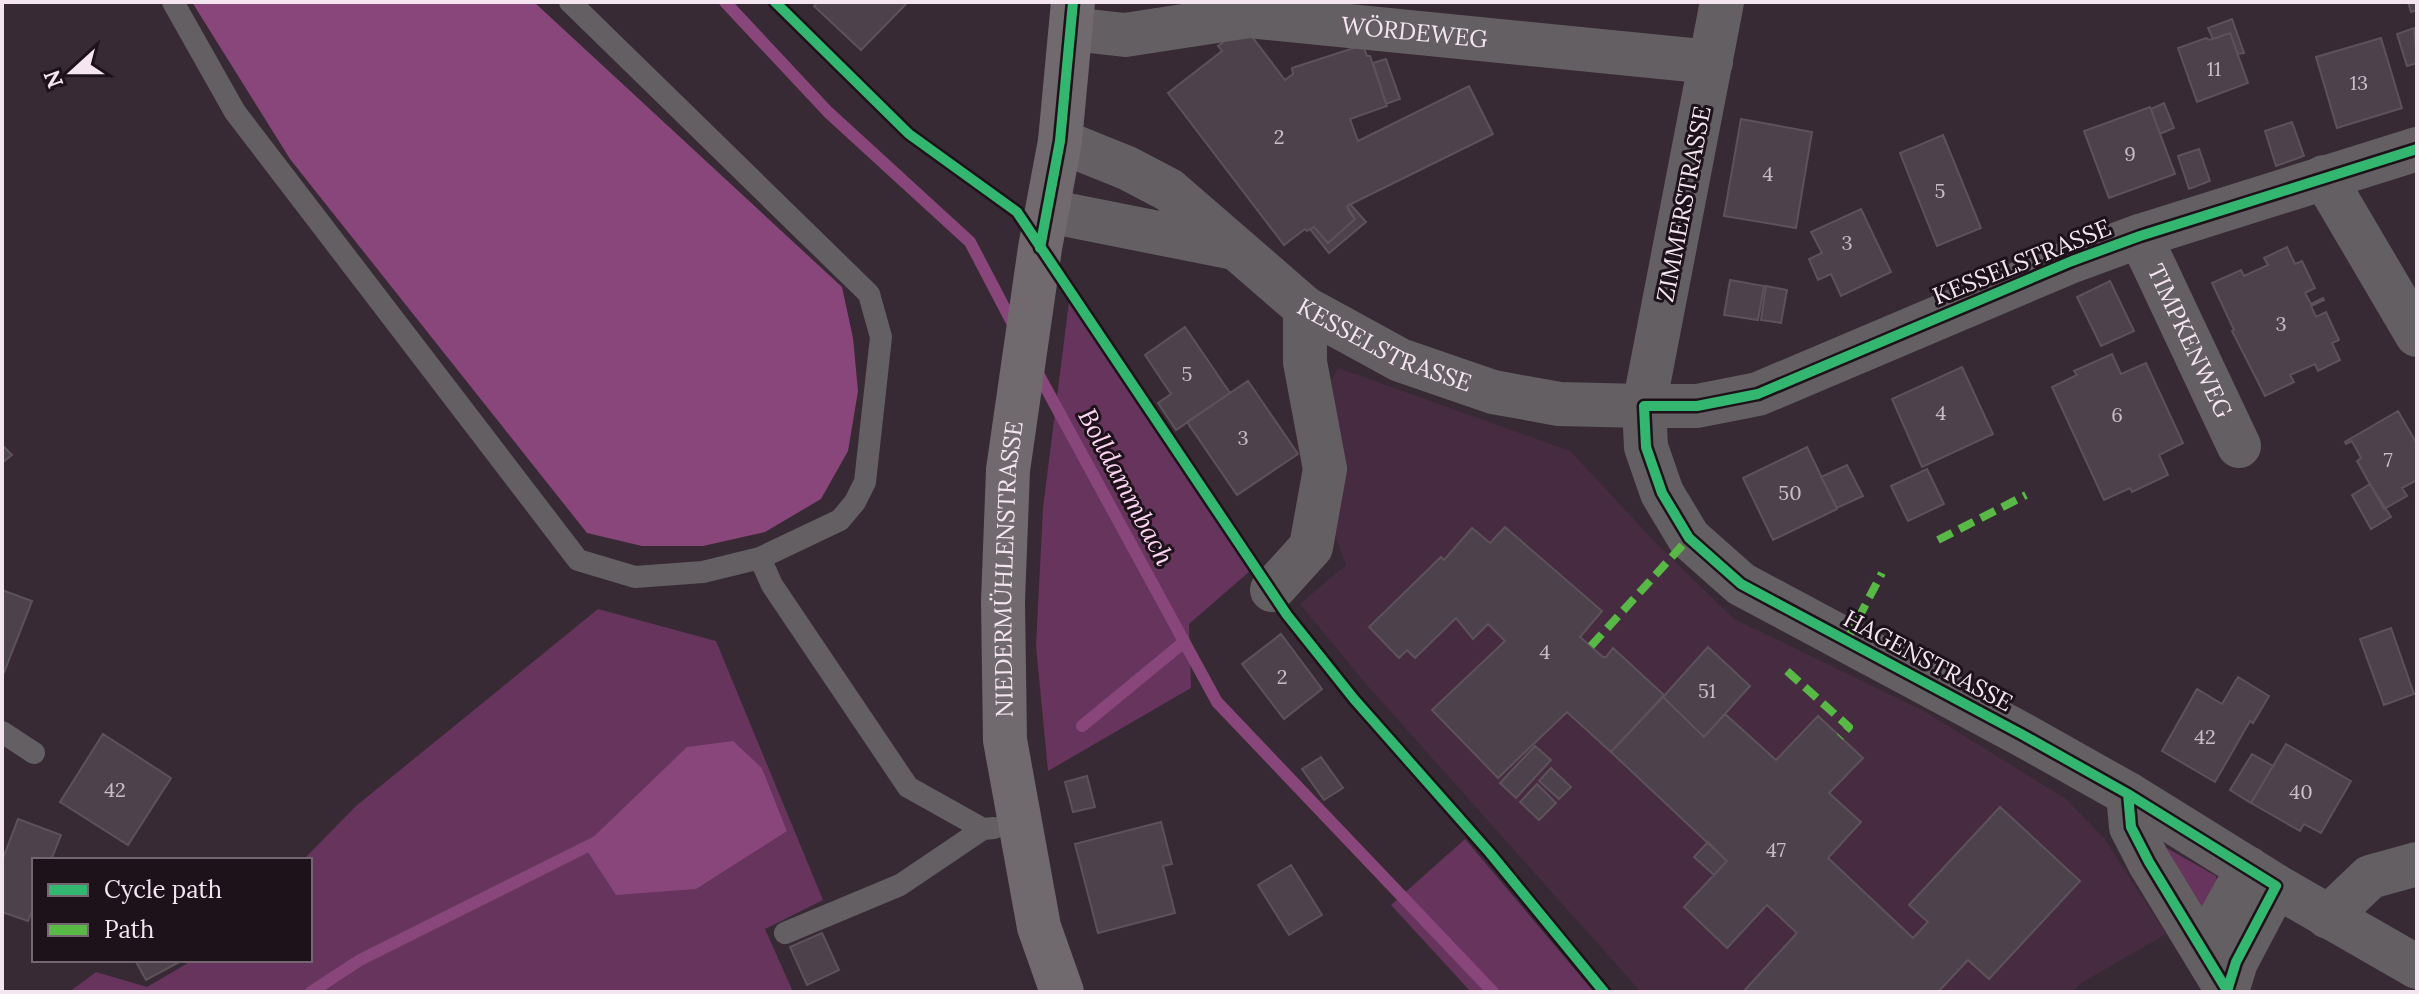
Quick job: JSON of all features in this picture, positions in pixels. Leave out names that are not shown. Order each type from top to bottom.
[{"type":"main road","name":"NIEDERMÜHLENSTRASSE","points":[[1062,992],[1002,827],[1005,740],[1003,601],[1008,470],[1060,141],[1072,15]]},
{"type":"street","name":"ZIMMERSTRASSE","points":[[1644,406],[1722,2]]},
{"type":"street","name":"WÖRDEWEG","points":[[1072,15],[1125,35],[1249,16],[1711,62]]},
{"type":"street","name":"KESSELSTRASSE","points":[[1060,141],[1127,168],[1169,190],[1305,308],[1400,360],[1493,392],[1559,404],[1644,406],[1697,406],[1758,394],[2072,261],[2140,236],[2417,149]]},
{"type":"street","points":[[2324,177],[2417,335]]},
{"type":"street","name":"KESSELSTRASSE","points":[[1044,229],[1237,249]]},
{"type":"street","name":"TIMPKENWEG","points":[[2140,236],[2239,446]]},
{"type":"street","points":[[1272,590],[1311,547],[1325,469],[1305,362],[1305,308]]},
{"type":"street","name":"HAGENSTRASSE","points":[[1644,406],[1646,447],[1662,493],[1689,538],[1741,584],[2128,794],[2328,917],[2417,967]]},
{"type":"street","points":[[2128,794],[2131,827],[2222,983],[2236,962],[2262,877]]},
{"type":"street","points":[[2328,917],[2370,877],[2417,864]]},
{"type":"lane","points":[[173,2],[235,112],[578,560],[635,577],[703,572],[760,558],[840,520],[855,502],[865,482],[881,337],[869,294],[570,2]]},
{"type":"lane","points":[[760,558],[772,585],[908,787],[1002,827]]},
{"type":"lane","points":[[2,732],[34,753]]},
{"type":"lane","points":[[785,933],[900,885],[1002,827]]},
{"type":"shaded area","points":[[192,2],[534,2],[842,287],[853,338],[858,391],[848,451],[821,499],[765,532],[703,546],[642,546],[587,533],[290,159]]},
{"type":"shaded area","points":[[1069,302],[1250,571],[1189,624],[1191,688],[1048,771],[1036,646],[1043,508]]},
{"type":"shaded area","points":[[1338,368],[1570,451],[1658,545],[1734,619],[1924,711],[2066,799],[2104,838],[2166,934],[2081,983],[2072,992],[1641,992],[1366,684],[1300,604],[1346,565],[1331,524],[1340,435],[1331,380]]},
{"type":"shaded area","points":[[598,609],[716,641],[823,900],[765,929],[793,992],[69,992],[96,972],[147,987],[190,962],[312,962],[312,858],[305,858],[356,806]],"holes":[[[733,742],[762,768],[787,831]]]},
{"type":"shaded area","points":[[733,741],[762,768],[787,831],[696,889],[616,895],[584,846],[687,747]]},
{"type":"shaded area","points":[[1465,839],[1594,992],[1471,992],[1391,905]]},
{"type":"shaded area","points":[[2158,843],[2216,876],[2218,886],[2198,923]]},
{"type":"building","points":[[818,2],[908,2],[861,50],[814,6]]},
{"type":"building","points":[[2408,2],[2417,2],[2417,10],[2411,12]]},
{"type":"building","points":[[2232,19],[2244,53],[2238,54],[2230,33],[2213,39],[2208,28]]},
{"type":"building","points":[[2414,28],[2417,63],[2407,66],[2397,34]]},
{"type":"building","points":[[1247,30],[1285,80],[1293,74],[1292,68],[1363,45],[1367,56],[1370,56],[1387,106],[1350,119],[1358,141],[1469,86],[1493,134],[1347,206],[1355,219],[1328,243],[1314,227],[1305,229],[1284,245],[1168,93],[1222,51],[1218,46],[1235,33]]},
{"type":"building","points":[[2230,33],[2248,83],[2197,102],[2178,48]]},
{"type":"building","points":[[2381,38],[2402,108],[2337,128],[2316,57]]},
{"type":"building","points":[[1386,59],[1400,99],[1386,104],[1373,63]]},
{"type":"building","points":[[2164,103],[2174,128],[2160,134],[2151,109]]},
{"type":"building","points":[[2150,107],[2175,174],[2109,198],[2084,131]]},
{"type":"building","points":[[1741,119],[1812,132],[1796,228],[1724,216]]},
{"type":"building","points":[[2292,122],[2304,156],[2276,166],[2265,131]]},
{"type":"building","points":[[1943,135],[1981,228],[1937,246],[1900,153]]},
{"type":"building","points":[[2199,149],[2210,181],[2189,189],[2178,156]]},
{"type":"building","points":[[1350,204],[1366,222],[1329,253],[1310,229],[1314,227],[1328,243],[1355,219],[1348,210]]},
{"type":"building","points":[[1861,209],[1891,272],[1841,296],[1831,274],[1818,280],[1809,259],[1822,253],[1811,232]]},
{"type":"building","points":[[2287,247],[2295,264],[2302,261],[2315,288],[2305,293],[2311,304],[2324,300],[2311,306],[2316,317],[2326,312],[2339,340],[2332,343],[2340,360],[2318,371],[2315,364],[2290,375],[2294,382],[2265,396],[2212,283],[2241,270],[2244,276],[2268,265],[2264,258]]},
{"type":"building","points":[[1730,280],[1764,286],[1758,320],[1724,315]]},
{"type":"building","points":[[2110,281],[2134,331],[2101,346],[2077,297]]},
{"type":"building","points":[[1766,286],[1787,290],[1781,323],[1761,320]]},
{"type":"building","points":[[1185,327],[1230,393],[1176,430],[1158,403],[1171,394],[1145,355]]},
{"type":"building","points":[[2112,354],[2121,374],[2146,363],[2183,443],[2159,455],[2168,475],[2132,492],[2130,488],[2104,500],[2052,387],[2077,375],[2074,371]]},
{"type":"building","points":[[1962,367],[1993,434],[1922,467],[1892,399]]},
{"type":"building","points":[[1248,381],[1298,454],[1237,495],[1187,422]]},
{"type":"building","points":[[2398,411],[2417,444],[2417,480],[2402,488],[2407,496],[2384,509],[2357,461],[2361,458],[2352,441],[2345,442]]},
{"type":"building","points":[[2,445],[12,455],[2,463]]},
{"type":"building","points":[[1807,447],[1837,509],[1773,540],[1743,478]]},
{"type":"building","points":[[1847,465],[1863,496],[1837,508],[1821,477]]},
{"type":"building","points":[[1927,469],[1944,504],[1908,521],[1891,486]]},
{"type":"building","points":[[2370,484],[2391,517],[2371,529],[2352,495]]},
{"type":"building","points":[[1505,527],[1602,611],[1580,637],[1603,657],[1613,648],[1664,695],[1611,752],[1567,712],[1498,778],[1432,710],[1505,641],[1488,624],[1473,639],[1456,618],[1415,658],[1407,650],[1399,658],[1369,627],[1441,557],[1444,560],[1472,528],[1490,543]]},
{"type":"building","points":[[2,590],[32,601],[3,675],[2,674]]},
{"type":"building","points":[[2391,628],[2414,694],[2384,705],[2360,639]]},
{"type":"building","points":[[1281,634],[1322,689],[1284,719],[1242,664]]},
{"type":"building","points":[[1708,647],[1750,686],[1704,737],[1663,697]]},
{"type":"building","points":[[2238,677],[2269,696],[2253,723],[2250,721],[2215,782],[2162,751],[2197,689],[2222,704]]},
{"type":"building","points":[[1663,697],[1704,737],[1725,714],[1776,760],[1818,716],[1863,758],[1829,793],[1861,822],[1828,858],[1913,938],[1928,922],[1909,905],[2000,807],[2080,881],[1989,979],[1968,960],[1938,992],[1743,992],[1797,933],[1767,905],[1727,948],[1684,907],[1727,861],[1611,752]]},
{"type":"building","points":[[103,734],[171,778],[128,845],[60,802]]},
{"type":"building","points":[[2286,744],[2351,781],[2321,833],[2304,824],[2300,831],[2251,803]]},
{"type":"building","points":[[1535,746],[1551,760],[1516,798],[1500,783]]},
{"type":"building","points":[[2252,754],[2273,766],[2251,803],[2230,790]]},
{"type":"building","points":[[1321,757],[1343,788],[1324,800],[1302,769]]},
{"type":"building","points":[[1551,768],[1571,787],[1559,799],[1539,781]]},
{"type":"building","points":[[1087,776],[1095,807],[1073,812],[1065,782]]},
{"type":"building","points":[[1537,784],[1556,803],[1539,820],[1520,802]]},
{"type":"building","points":[[18,819],[61,835],[52,858],[32,858],[32,911],[28,921],[2,912],[2,861]]},
{"type":"building","points":[[1161,822],[1172,864],[1163,866],[1175,913],[1098,933],[1075,844]]},
{"type":"building","points":[[1708,842],[1727,861],[1714,875],[1694,857]]},
{"type":"building","points":[[1291,865],[1322,915],[1289,935],[1258,885]]},
{"type":"building","points":[[822,933],[839,970],[807,985],[790,947]]},
{"type":"building","points":[[136,962],[179,962],[146,980]]},
{"type":"waterway","name":"Bolldammbach","points":[[725,2],[828,112],[970,242],[1016,330]]},
{"type":"waterway","name":"Bolldammbach","points":[[1035,368],[1217,702],[1493,992]]},
{"type":"waterway","points":[[1082,726],[1184,642]]},
{"type":"waterway","points":[[311,992],[360,960],[598,841]]},
{"type":"marked path","points":[[1938,540],[2026,495]]},
{"type":"marked path","points":[[1591,646],[1689,538]]},
{"type":"marked path","points":[[1847,640],[1882,573]]},
{"type":"marked path","points":[[1787,671],[1849,727],[1840,737]]},
{"type":"cycle path","points":[[775,2],[909,134],[1017,212],[1287,615],[1354,699],[1490,853],[1604,992]]},
{"type":"cycle path","points":[[1040,248],[1060,141],[1073,2]]},
{"type":"cycle path","points":[[2227,991],[2236,962],[2276,886],[2128,794],[1741,584],[1689,538],[1662,493],[1646,447],[1644,406],[1697,406],[1758,394],[2072,261],[2140,236],[2417,149]]},
{"type":"cycle path","points":[[2128,794],[2131,827],[2228,992]]}]
